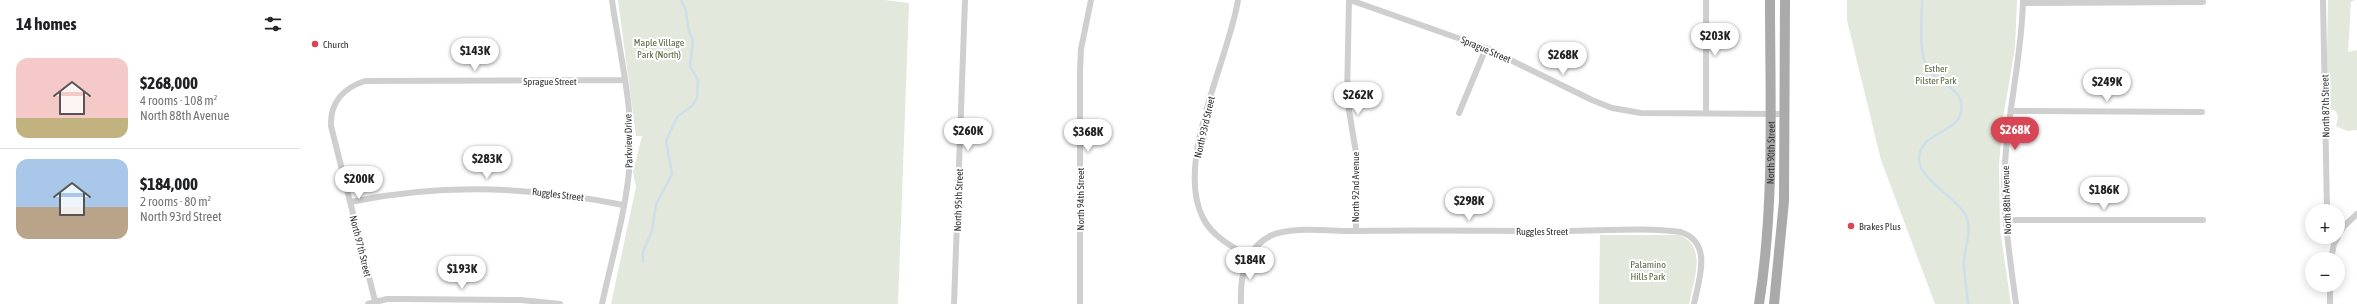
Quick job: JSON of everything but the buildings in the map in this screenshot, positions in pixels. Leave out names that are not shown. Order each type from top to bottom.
[{"type":"main road","name":"North 90th Street","points":[[1760,304],[1767,238],[1770,113],[1770,0]]},
{"type":"main road","name":"North 90th Street","points":[[1774,304],[1782,228],[1785,114],[1785,0]]},
{"type":"street","name":"Parkview Drive","points":[[602,304],[629,176],[630,141],[624,80],[612,0]]},
{"type":"street","name":"North 95th Street","points":[[954,304],[965,0]]},
{"type":"street","name":"North 94th Street","points":[[1080,304],[1080,71],[1081,49],[1091,0]]},
{"type":"street","name":"North 93rd Street","points":[[1238,0],[1232,30],[1197,146],[1196,187],[1199,209],[1206,223],[1221,239],[1249,256]]},
{"type":"street","name":"Sprague Street","points":[[1349,0],[1486,48],[1592,100],[1612,108],[1641,113],[1785,114]]},
{"type":"street","name":"North 92nd Avenue","points":[[1349,0],[1347,98],[1356,153],[1356,231]]},
{"type":"street","points":[[1706,0],[1706,113]]},
{"type":"street","name":"North 87th Street","points":[[2323,0],[2327,204]]},
{"type":"street","points":[[2023,1],[2203,2]]},
{"type":"street","name":"North 88th Avenue","points":[[2016,304],[2006,220],[2004,165],[2020,56],[2023,1]]},
{"type":"street","points":[[1460,113],[1486,48]]},
{"type":"street","name":"Sprague Street","points":[[338,98],[347,90],[365,81],[624,80]]},
{"type":"street","name":"North 97th Street","points":[[338,98],[332,109],[331,126],[375,301]]},
{"type":"street","points":[[2011,111],[2202,112]]},
{"type":"street","name":"Ruggles Street","points":[[350,202],[388,194],[422,190],[504,189],[560,193],[623,205]]},
{"type":"street","points":[[2345,225],[2357,214]]},
{"type":"street","points":[[2006,220],[2203,220]]},
{"type":"street","name":"Ruggles Street","points":[[1249,256],[1262,241],[1281,232],[1674,232],[1686,234],[1696,242],[1702,262],[1694,304]]},
{"type":"street","points":[[1241,304],[1241,279],[1249,256]]},
{"type":"street","points":[[2330,292],[2330,304]]},
{"type":"street","points":[[368,304],[375,301],[401,299],[521,300],[560,304]]},
{"type":"green space","name":"Maple Village Park (North)","points":[[618,0],[885,0],[909,3],[898,304],[611,304],[636,187],[633,172],[642,136],[636,136]]},
{"type":"green space","name":"Esther Pilster Park","points":[[1847,0],[2017,0],[2015,48],[2003,118],[1999,165],[2000,230],[2011,304],[1935,304],[1881,160],[1847,20]]},
{"type":"green space","points":[[2328,0],[2355,0],[2351,2],[2348,52],[2357,50],[2357,130],[2347,131],[2336,126],[2338,117],[2336,111],[2329,109],[2326,103]]},
{"type":"green space","name":"Palamino Hills Park","points":[[1600,235],[1680,235],[1689,241],[1694,248],[1696,266],[1689,304],[1599,304]]},
{"type":"waterway","points":[[643,262],[643,251],[652,231],[656,204],[672,174],[666,141],[677,117],[693,105],[697,98],[698,80],[690,66],[693,42],[688,28],[686,11],[681,0]]},
{"type":"waterway","points":[[1922,0],[1921,36],[1925,62],[1928,69],[1956,93],[1961,103],[1961,113],[1957,121],[1926,142],[1921,149],[1919,159],[1925,174],[1960,207],[1967,219],[1968,237],[1964,261],[1964,272],[1968,304]]},
{"type":"place","name":"Church","points":[[315,44]]},
{"type":"place","name":"Brakes Plus","points":[[1851,226]]}]
